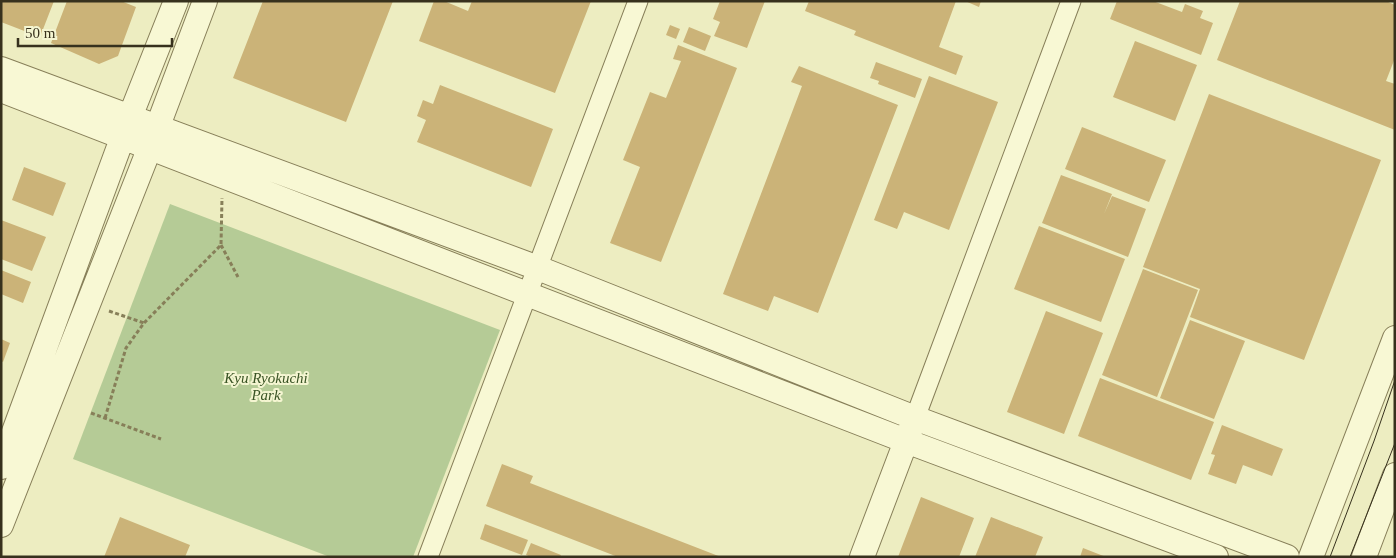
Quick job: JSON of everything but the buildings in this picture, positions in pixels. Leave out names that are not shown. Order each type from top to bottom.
[{"type":"street","points":[[1,467],[127,127],[176,1]]},
{"type":"street","points":[[1,525],[206,1]]},
{"type":"street","points":[[428,557],[638,1]]},
{"type":"street","points":[[862,557],[1071,1]]},
{"type":"street","points":[[1,69],[127,127]]},
{"type":"street","points":[[1,90],[127,127],[538,268],[915,418],[1287,557]]},
{"type":"street","points":[[154,137],[527,294],[906,441],[1216,557]]},
{"type":"street","points":[[1310,557],[1395,338]]},
{"type":"street","points":[[1364,557],[1395,475]]},
{"type":"path","points":[[222,189],[221,245],[238,277]]},
{"type":"path","points":[[105,418],[126,348],[144,323],[221,245]]},
{"type":"path","points":[[103,309],[144,323]]},
{"type":"path","points":[[90,413],[160,439]]},
{"type":"green space","name":"Kyu Ryokuchi Park","points":[[170,204],[500,330],[413,557],[330,557],[73,459]]},
{"type":"tram line","points":[[1330,557],[1395,380]]},
{"type":"tram line","points":[[1350,557],[1395,443]]}]
